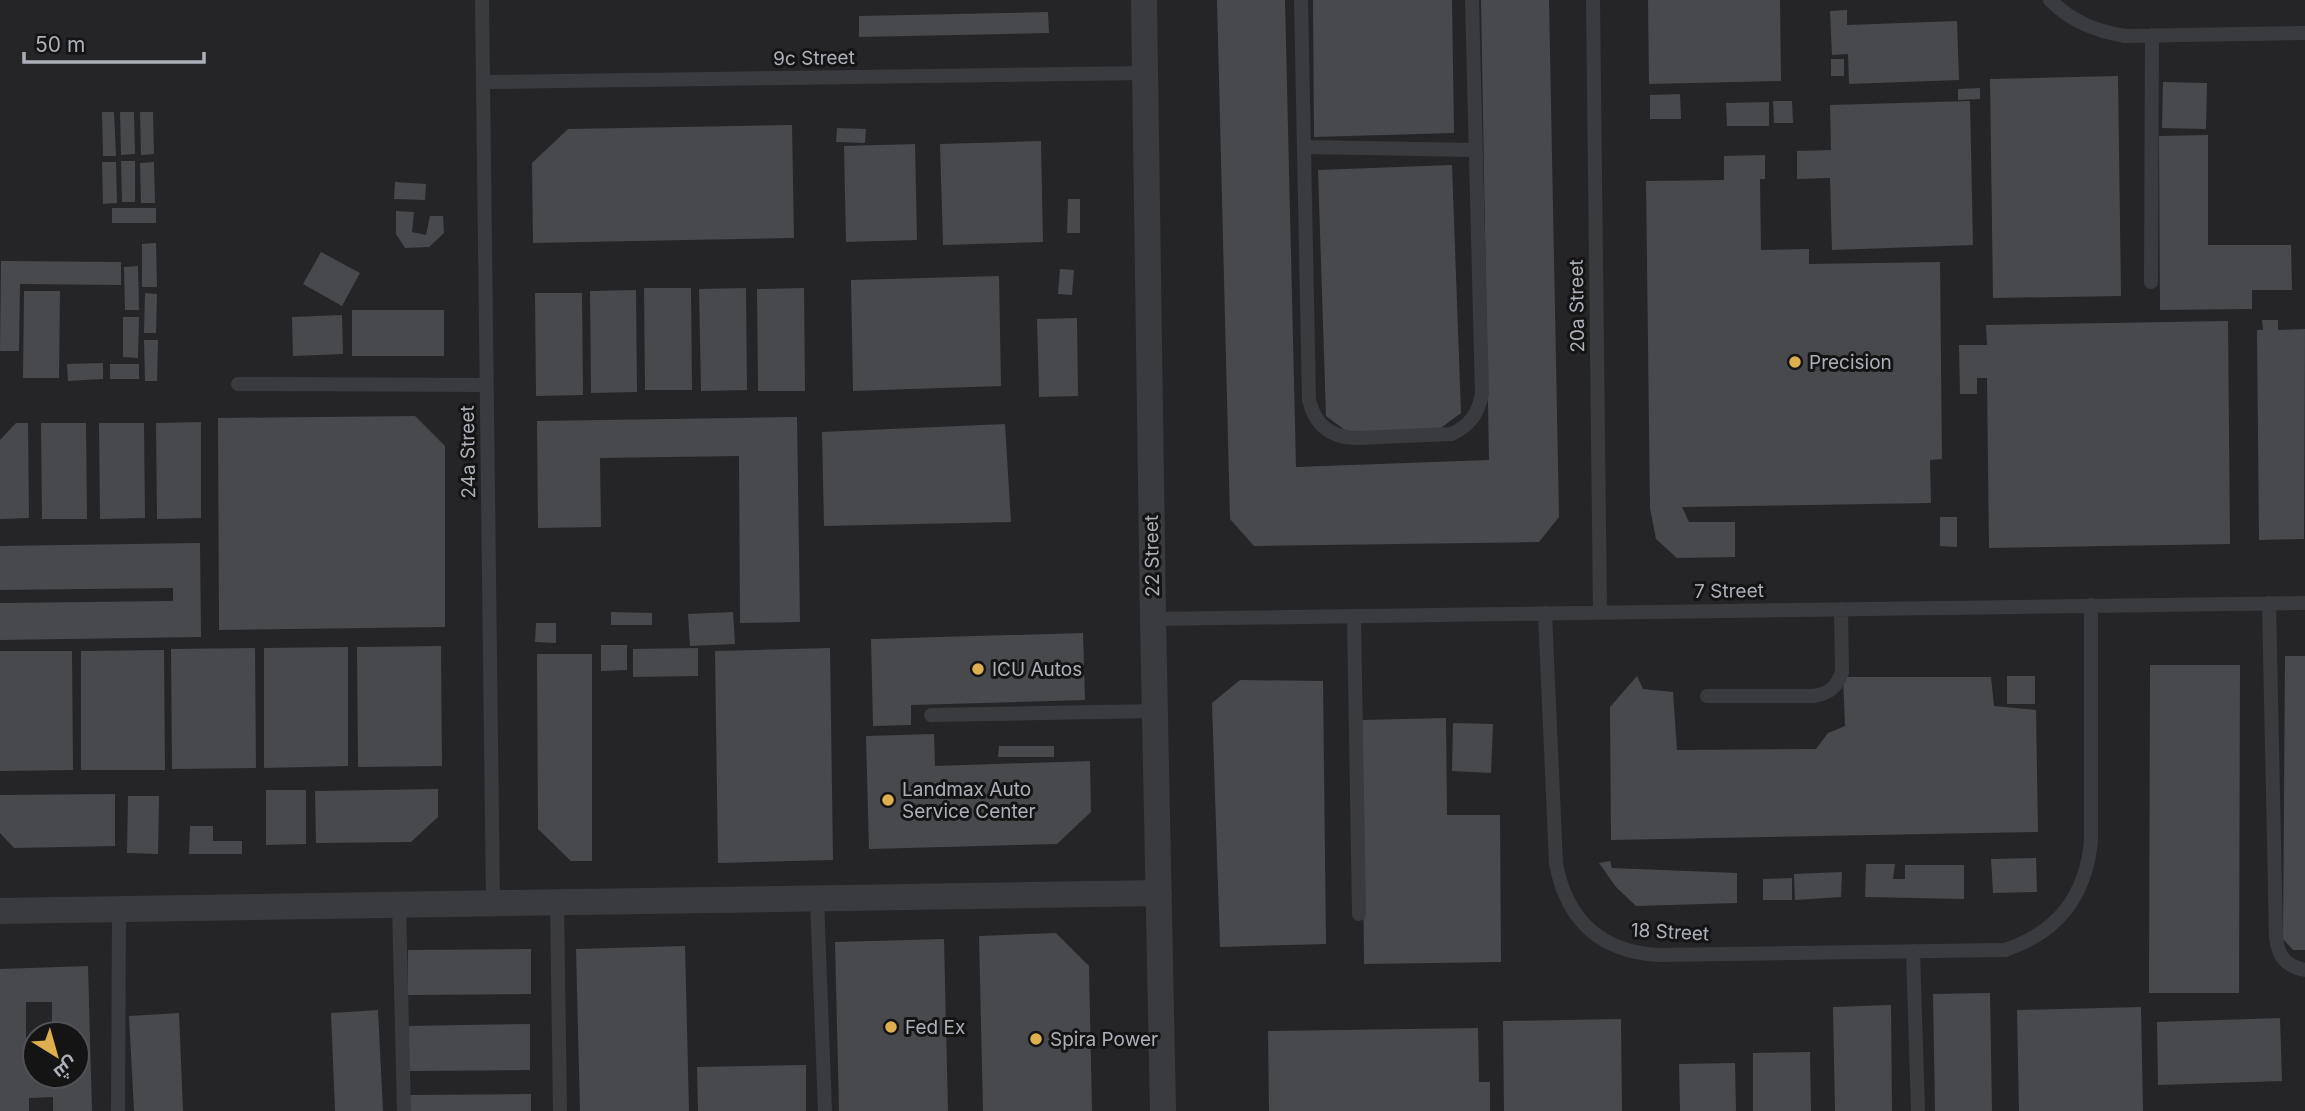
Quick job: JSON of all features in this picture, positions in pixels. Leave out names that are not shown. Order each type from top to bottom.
[{"type":"street","name":"22 Street","points":[[1144,0],[1163,1111]]},
{"type":"street","points":[[0,911],[1159,893]]},
{"type":"lane","name":"24a Street","points":[[482,0],[493,904]]},
{"type":"lane","points":[[1301,0],[1309,400],[1319,424],[1342,438],[1452,434],[1474,419],[1479,407],[1482,394],[1472,0]]},
{"type":"lane","name":"20a Street","points":[[1593,0],[1600,612]]},
{"type":"lane","points":[[2050,0],[2067,15],[2094,29],[2124,36],[2305,33]]},
{"type":"lane","points":[[2151,282],[2152,35]]},
{"type":"lane","name":"9c Street","points":[[483,82],[1146,73]]},
{"type":"lane","points":[[1304,147],[1476,150]]},
{"type":"lane","points":[[239,384],[486,386]]},
{"type":"lane","points":[[2269,603],[2277,949],[2283,960],[2293,967],[2305,970]]},
{"type":"lane","name":"7 Street","points":[[1153,619],[2305,603]]},
{"type":"lane","name":"18 Street","points":[[1545,613],[1556,864],[1566,900],[1589,930],[1622,949],[1641,954],[2005,950],[2022,944],[2053,924],[2076,894],[2089,860],[2091,606]]},
{"type":"lane","points":[[1707,696],[1813,696],[1832,689],[1842,672],[1841,609]]},
{"type":"lane","points":[[1354,616],[1359,914]]},
{"type":"lane","points":[[931,715],[1155,711]]},
{"type":"lane","points":[[817,899],[825,1111]]},
{"type":"lane","points":[[558,903],[560,1111]]},
{"type":"lane","points":[[399,905],[404,1111]]},
{"type":"lane","points":[[118,1111],[119,909]]},
{"type":"lane","points":[[1913,951],[1918,1111]]},
{"type":"shaded area","points":[[0,0],[2305,0],[2305,1111],[0,1111]]},
{"type":"building","points":[[1217,0],[1285,0],[1296,467],[1489,460],[1481,0],[1549,0],[1559,517],[1539,542],[1254,546],[1230,519]]},
{"type":"building","points":[[1313,0],[1452,0],[1454,133],[1314,137]]},
{"type":"building","points":[[1648,0],[1780,0],[1781,81],[1649,84]]},
{"type":"building","points":[[1847,10],[1847,25],[1957,21],[1959,80],[1849,84],[1848,54],[1832,55],[1830,11]]},
{"type":"building","points":[[1048,12],[1049,33],[859,37],[859,16]]},
{"type":"building","points":[[1831,59],[1844,59],[1844,76],[1831,76]]},
{"type":"building","points":[[2118,76],[2121,296],[1993,298],[1990,79]]},
{"type":"building","points":[[2163,82],[2207,83],[2206,129],[2162,128]]},
{"type":"building","points":[[1980,88],[1980,99],[1958,100],[1958,89]]},
{"type":"building","points":[[1680,94],[1681,119],[1650,119],[1650,95]]},
{"type":"building","points":[[1773,101],[1792,101],[1793,123],[1774,123]]},
{"type":"building","points":[[1970,101],[1973,245],[1832,250],[1830,178],[1797,179],[1797,151],[1831,150],[1830,105]]},
{"type":"building","points":[[1769,102],[1769,126],[1727,126],[1726,103]]},
{"type":"building","points":[[102,112],[114,112],[116,156],[103,156]]},
{"type":"building","points":[[120,112],[134,112],[135,154],[121,155]]},
{"type":"building","points":[[140,112],[153,112],[154,154],[141,155]]},
{"type":"building","points":[[792,125],[794,238],[533,243],[532,163],[568,129]]},
{"type":"building","points":[[837,128],[866,129],[865,143],[836,142]]},
{"type":"building","points":[[2208,135],[2208,245],[2291,245],[2292,290],[2252,290],[2252,309],[2160,310],[2159,136]]},
{"type":"building","points":[[1041,141],[1043,242],[943,245],[940,144]]},
{"type":"building","points":[[915,144],[917,240],[846,242],[844,146]]},
{"type":"building","name":"Precision","points":[[1765,155],[1765,179],[1760,179],[1761,250],[1809,249],[1809,264],[1940,262],[1942,459],[1930,460],[1931,503],[1682,507],[1689,522],[1735,522],[1735,557],[1677,558],[1656,539],[1650,508],[1646,181],[1724,180],[1724,156]]},
{"type":"building","points":[[121,161],[135,161],[135,202],[122,202]]},
{"type":"building","points":[[102,162],[116,162],[117,203],[103,204]]},
{"type":"building","points":[[154,162],[155,203],[141,203],[140,163]]},
{"type":"building","points":[[1452,165],[1461,413],[1434,433],[1353,436],[1326,416],[1318,170]]},
{"type":"building","points":[[395,182],[426,184],[425,200],[394,199]]},
{"type":"building","points":[[1068,199],[1080,199],[1080,233],[1067,233]]},
{"type":"building","points":[[112,208],[156,208],[156,223],[112,223]]},
{"type":"building","points":[[396,211],[414,212],[412,232],[426,235],[430,216],[443,216],[444,233],[429,247],[405,248],[396,234]]},
{"type":"building","points":[[156,243],[157,287],[142,287],[142,244]]},
{"type":"building","points":[[321,252],[360,273],[342,306],[303,284]]},
{"type":"building","points":[[1,261],[121,262],[121,285],[20,284],[19,351],[0,351]]},
{"type":"building","points":[[138,266],[139,310],[125,310],[124,267]]},
{"type":"building","points":[[1060,269],[1074,270],[1072,295],[1058,294]]},
{"type":"building","points":[[999,276],[1001,386],[853,391],[851,280]]},
{"type":"building","points":[[644,288],[691,288],[692,390],[645,390]]},
{"type":"building","points":[[746,288],[747,390],[701,391],[699,289]]},
{"type":"building","points":[[804,288],[805,391],[758,391],[757,289]]},
{"type":"building","points":[[636,290],[637,392],[591,393],[590,291]]},
{"type":"building","points":[[24,291],[60,291],[59,378],[23,378]]},
{"type":"building","points":[[145,293],[157,294],[156,333],[144,333]]},
{"type":"building","points":[[535,293],[582,293],[583,395],[536,396]]},
{"type":"building","points":[[352,310],[444,310],[444,356],[352,356]]},
{"type":"building","points":[[342,315],[343,354],[293,356],[292,317]]},
{"type":"building","points":[[123,317],[139,317],[138,358],[123,357]]},
{"type":"building","points":[[1077,318],[1078,396],[1039,397],[1037,319]]},
{"type":"building","points":[[2262,320],[2278,320],[2278,330],[2305,329],[2304,539],[2259,540],[2257,330],[2263,330]]},
{"type":"building","points":[[2228,321],[2230,544],[1989,548],[1987,378],[1977,378],[1977,394],[1960,394],[1959,345],[1987,345],[1986,325]]},
{"type":"building","points":[[144,340],[158,340],[157,381],[145,381]]},
{"type":"building","points":[[103,363],[103,379],[68,381],[67,364]]},
{"type":"building","points":[[110,364],[139,364],[139,379],[110,379]]},
{"type":"building","points":[[415,416],[445,446],[445,627],[219,630],[218,418]]},
{"type":"building","points":[[797,417],[800,622],[740,623],[739,456],[600,458],[601,527],[538,528],[537,421]]},
{"type":"building","points":[[201,422],[201,518],[157,519],[156,423]]},
{"type":"building","points":[[16,423],[28,423],[29,518],[0,519],[0,440]]},
{"type":"building","points":[[41,423],[86,423],[87,519],[42,519]]},
{"type":"building","points":[[99,423],[144,423],[145,518],[100,519]]},
{"type":"building","points":[[1005,424],[1011,522],[824,526],[822,432]]},
{"type":"building","points":[[1940,517],[1957,517],[1957,547],[1940,546]]},
{"type":"building","points":[[200,543],[201,637],[0,640],[0,603],[173,601],[173,588],[0,590],[0,546]]},
{"type":"building","points":[[611,612],[652,613],[652,625],[611,625]]},
{"type":"building","points":[[733,612],[735,644],[690,646],[688,614]]},
{"type":"building","points":[[536,623],[556,623],[556,643],[535,642]]},
{"type":"building","name":"ICU Autos","points":[[1083,633],[1085,700],[911,705],[911,725],[873,726],[871,639]]},
{"type":"building","points":[[601,645],[627,645],[627,670],[601,671]]},
{"type":"building","points":[[441,646],[442,766],[358,767],[357,647]]},
{"type":"building","points":[[348,647],[348,766],[264,768],[264,648]]},
{"type":"building","points":[[255,648],[256,768],[172,769],[171,649]]},
{"type":"building","points":[[698,648],[698,676],[633,677],[633,649]]},
{"type":"building","points":[[830,648],[833,860],[718,863],[715,651]]},
{"type":"building","points":[[164,650],[165,770],[81,770],[81,651]]},
{"type":"building","points":[[0,651],[72,651],[73,770],[0,771]]},
{"type":"building","points":[[537,654],[592,654],[592,861],[571,861],[538,829]]},
{"type":"building","points":[[2285,656],[2305,656],[2305,950],[2293,950],[2283,939]]},
{"type":"building","points":[[2150,665],[2240,665],[2239,993],[2149,993]]},
{"type":"building","points":[[1637,676],[1643,689],[1673,692],[1677,750],[1816,749],[1828,733],[1845,726],[1843,677],[1991,677],[1994,706],[2036,710],[2038,832],[1611,840],[1610,707]]},
{"type":"building","points":[[2007,676],[2035,676],[2035,704],[2007,704]]},
{"type":"building","points":[[1240,680],[1323,681],[1326,944],[1220,947],[1212,703]]},
{"type":"building","points":[[1446,718],[1447,815],[1500,815],[1501,962],[1364,964],[1362,720]]},
{"type":"building","points":[[1453,723],[1493,724],[1491,773],[1452,771]]},
{"type":"building","points":[[934,734],[935,766],[1090,761],[1091,812],[1057,844],[869,849],[866,736]]},
{"type":"building","points":[[999,746],[1054,746],[1054,757],[998,757]]},
{"type":"building","points":[[438,789],[438,817],[411,842],[316,843],[315,791]]},
{"type":"building","points":[[266,790],[306,790],[306,844],[266,845]]},
{"type":"building","points":[[115,794],[115,846],[14,848],[0,833],[0,795]]},
{"type":"building","points":[[128,796],[159,796],[158,854],[127,853]]},
{"type":"building","points":[[190,826],[213,826],[213,841],[242,841],[242,854],[189,854]]},
{"type":"building","points":[[2036,858],[2037,892],[1993,893],[1991,859]]},
{"type":"building","points":[[1610,861],[1612,868],[1737,873],[1737,903],[1636,906],[1616,887],[1599,863]]},
{"type":"building","points":[[1866,864],[1895,864],[1893,879],[1905,879],[1905,865],[1964,865],[1964,899],[1865,897]]},
{"type":"building","points":[[1842,872],[1841,897],[1795,900],[1794,874]]},
{"type":"building","points":[[1792,878],[1792,900],[1763,900],[1763,879]]},
{"type":"building","name":"Spira Power","points":[[1056,933],[1089,966],[1092,1111],[983,1111],[979,936]]},
{"type":"building","name":"Fed Ex","points":[[944,939],[948,1111],[839,1111],[835,942]]},
{"type":"building","points":[[685,946],[689,1111],[580,1111],[576,949]]},
{"type":"building","points":[[531,949],[531,994],[408,995],[408,950]]},
{"type":"building","points":[[88,966],[89,1020],[52,1020],[52,1002],[26,1002],[26,1020],[21,1020],[21,1090],[91,1090],[91,1075],[92,1111],[53,1111],[53,1097],[29,1098],[29,1111],[0,1111],[0,969]]},
{"type":"building","points":[[1990,993],[1992,1111],[1935,1111],[1933,994]]},
{"type":"building","points":[[1891,1005],[1892,1111],[1835,1111],[1833,1007]]},
{"type":"building","points":[[2141,1007],[2143,1111],[2019,1111],[2017,1010]]},
{"type":"building","points":[[378,1010],[383,1111],[335,1111],[331,1013]]},
{"type":"building","points":[[179,1013],[183,1111],[134,1111],[129,1016]]},
{"type":"building","points":[[2280,1018],[2282,1081],[2158,1085],[2157,1022]]},
{"type":"building","points":[[1621,1019],[1622,1111],[1504,1111],[1503,1021]]},
{"type":"building","points":[[530,1024],[530,1070],[407,1071],[407,1026]]},
{"type":"building","points":[[1478,1028],[1479,1082],[1490,1082],[1490,1111],[1269,1111],[1268,1031]]},
{"type":"building","points":[[1810,1052],[1811,1111],[1753,1111],[1753,1053]]},
{"type":"building","points":[[1735,1063],[1736,1111],[1680,1111],[1679,1064]]},
{"type":"building","points":[[806,1065],[806,1111],[698,1111],[697,1067]]},
{"type":"building","points":[[531,1094],[531,1111],[408,1111],[408,1095]]},
{"type":"place","name":"Precision","points":[[1795,362]]},
{"type":"place","name":"ICU Autos","points":[[978,669]]},
{"type":"place","name":"Landmax Auto Service Center","points":[[888,800]]},
{"type":"place","name":"Fed Ex","points":[[891,1027]]},
{"type":"place","name":"Spira Power","points":[[1036,1039]]}]
